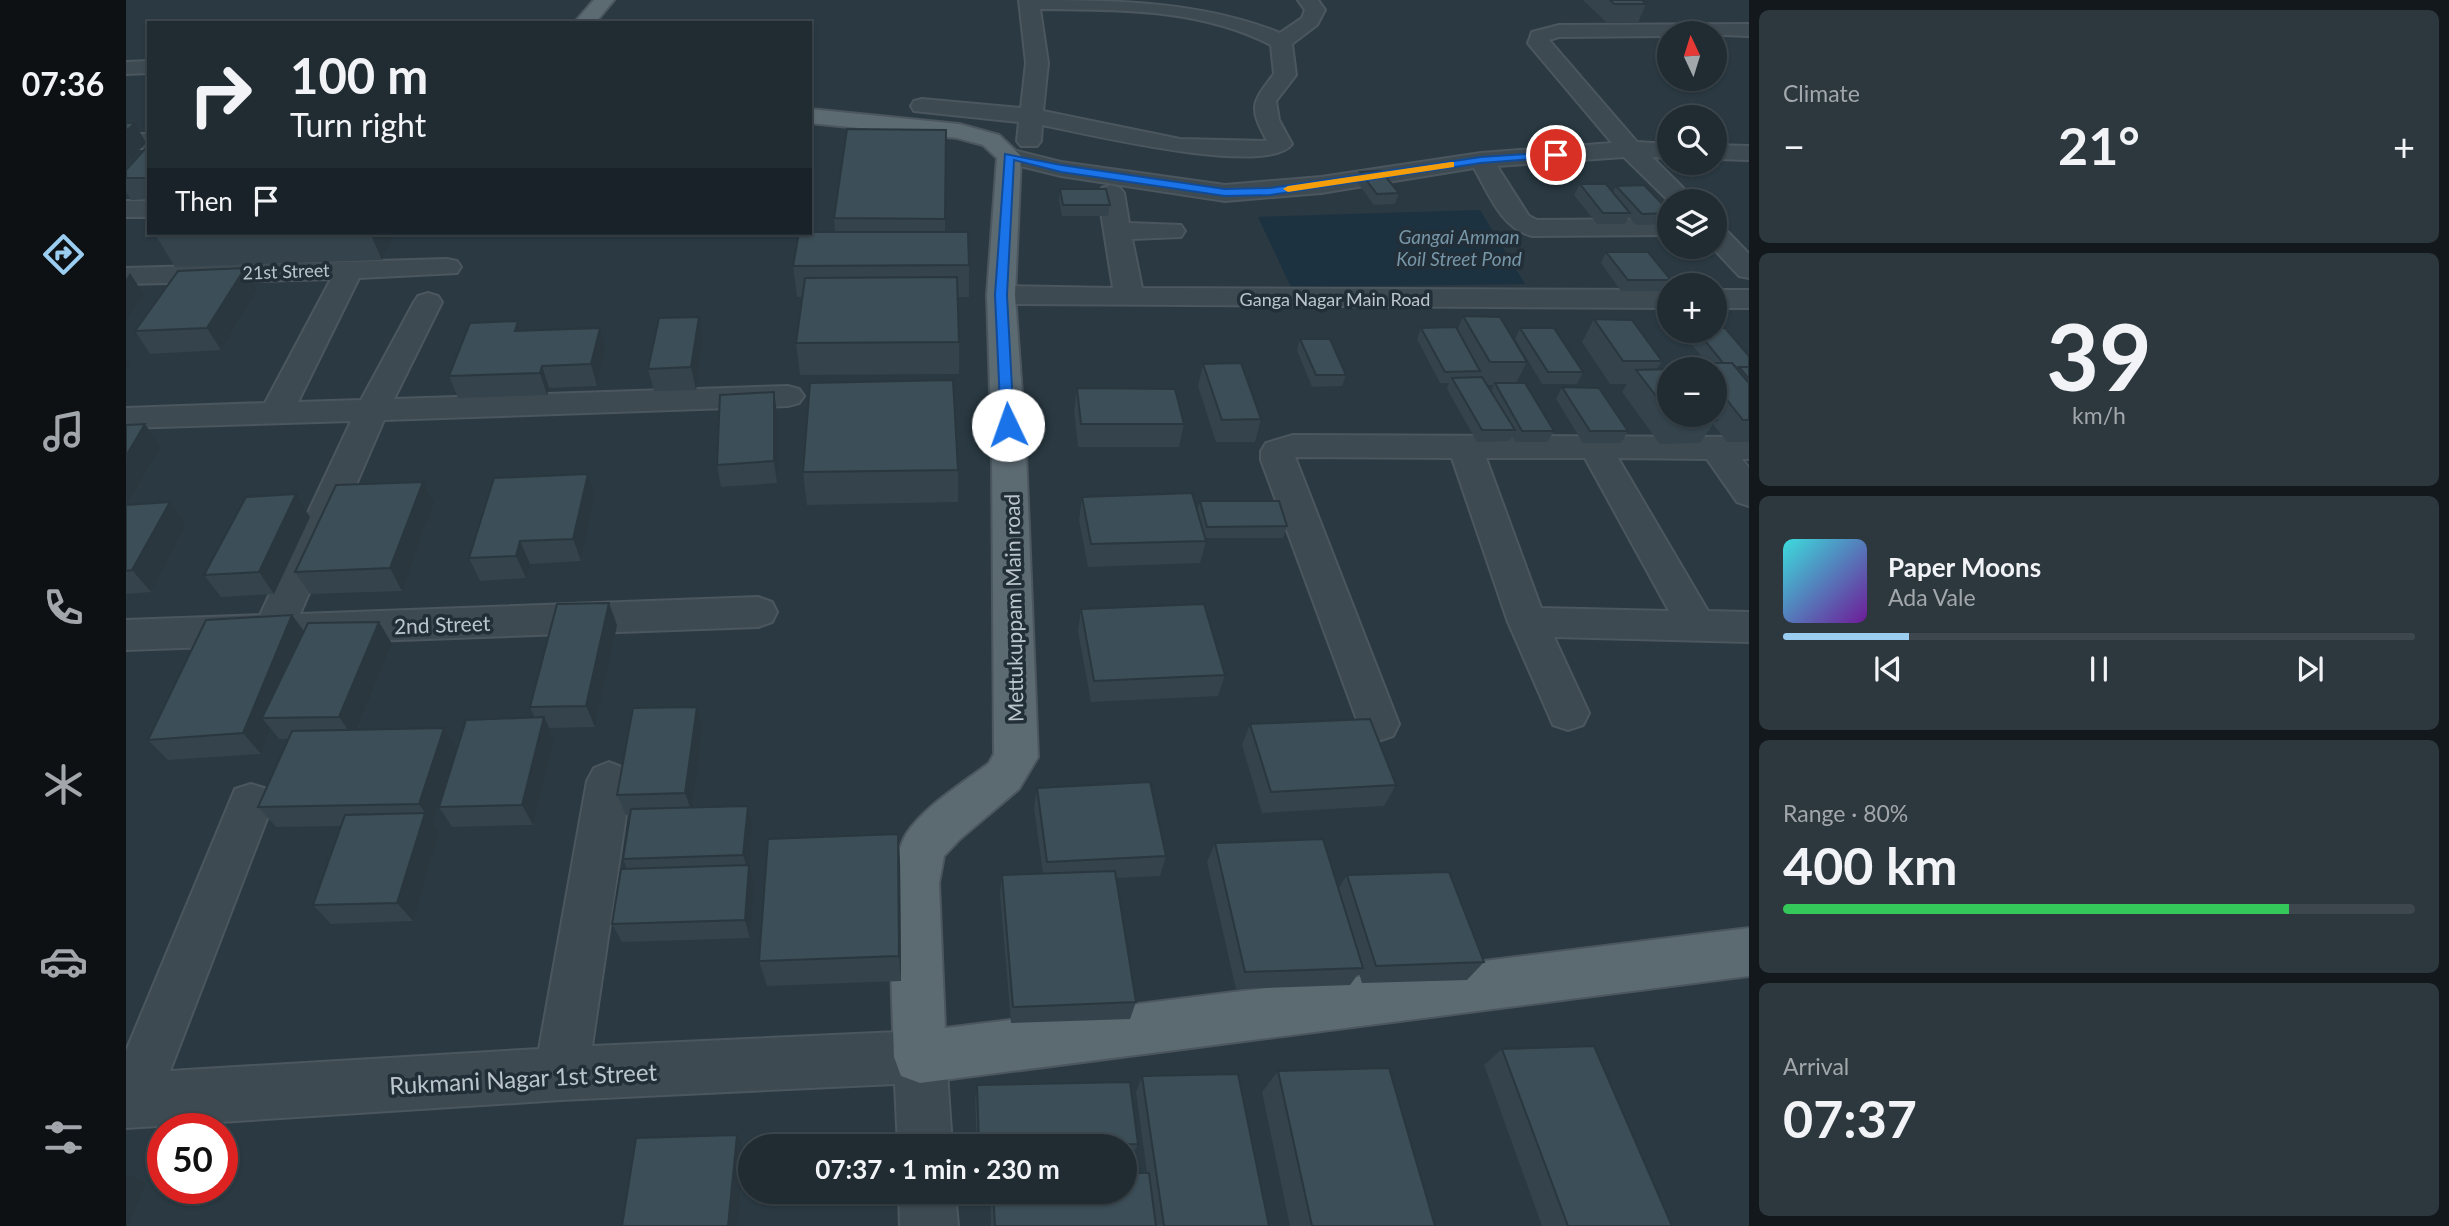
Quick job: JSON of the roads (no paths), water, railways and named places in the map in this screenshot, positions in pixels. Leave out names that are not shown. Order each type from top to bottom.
[{"type":"main road","points":[[586,21],[604,0]]},
{"type":"main road","points":[[812,116],[959,131],[991,141],[1019,158]]},
{"type":"main road","name":"Mettukuppam Main road","points":[[920,1057],[916,883],[923,848],[944,825],[1004,776],[1016,757],[1009,452],[1001,295],[1019,158]]},
{"type":"main road","points":[[920,1057],[1749,952]]},
{"type":"street","points":[[1283,39],[1310,21],[1315,10],[1308,0]]},
{"type":"street","points":[[1283,39],[1242,22],[1175,9],[1029,1],[1037,63],[1032,116],[1019,158],[1061,169],[1225,192],[1270,191],[1321,185],[1481,160],[1630,149],[1657,150]]},
{"type":"street","points":[[1671,189],[1630,149],[1538,43],[1539,36],[1559,31],[1749,30]]},
{"type":"street","points":[[922,106],[1032,116],[1180,146],[1270,149],[1280,144],[1264,110],[1265,102],[1285,75],[1283,39]]},
{"type":"street","points":[[126,68],[147,67]]},
{"type":"street","points":[[126,141],[147,141]]},
{"type":"street","points":[[1727,152],[1749,153]]},
{"type":"street","points":[[1481,160],[1519,220],[1532,228],[1657,226]]},
{"type":"street","points":[[1111,193],[1129,296]]},
{"type":"street","points":[[126,209],[147,209]]},
{"type":"street","points":[[1116,231],[1172,230]]},
{"type":"street","points":[[1727,247],[1749,270]]},
{"type":"street","name":"21st Street","points":[[126,276],[447,267]]},
{"type":"street","points":[[276,413],[350,270]]},
{"type":"street","name":"Ganga Nagar Main Road","points":[[1001,295],[1657,299]]},
{"type":"street","points":[[1727,299],[1749,299]]},
{"type":"street","points":[[273,630],[372,410],[428,302]]},
{"type":"street","points":[[126,418],[788,396]]},
{"type":"street","points":[[1378,724],[1279,460],[1278,451],[1293,446],[1733,448],[1749,494]]},
{"type":"street","points":[[1465,446],[1527,622],[1567,713]]},
{"type":"street","points":[[1595,447],[1696,626]]},
{"type":"street","name":"2nd Street","points":[[126,635],[758,612]]},
{"type":"street","points":[[1527,622],[1749,627]]},
{"type":"street","points":[[561,1074],[609,780]]},
{"type":"street","points":[[129,1101],[251,803]]},
{"type":"street","points":[[920,1057],[924,1134]]},
{"type":"street","name":"Rukmani Nagar 1st Street","points":[[129,1101],[561,1074],[920,1057]]},
{"type":"street","points":[[928,1204],[929,1226]]},
{"type":"water","name":"Gangai Amman Koil Street Pond","points":[[1480,210],[1525,284],[1291,287],[1258,217]]}]
